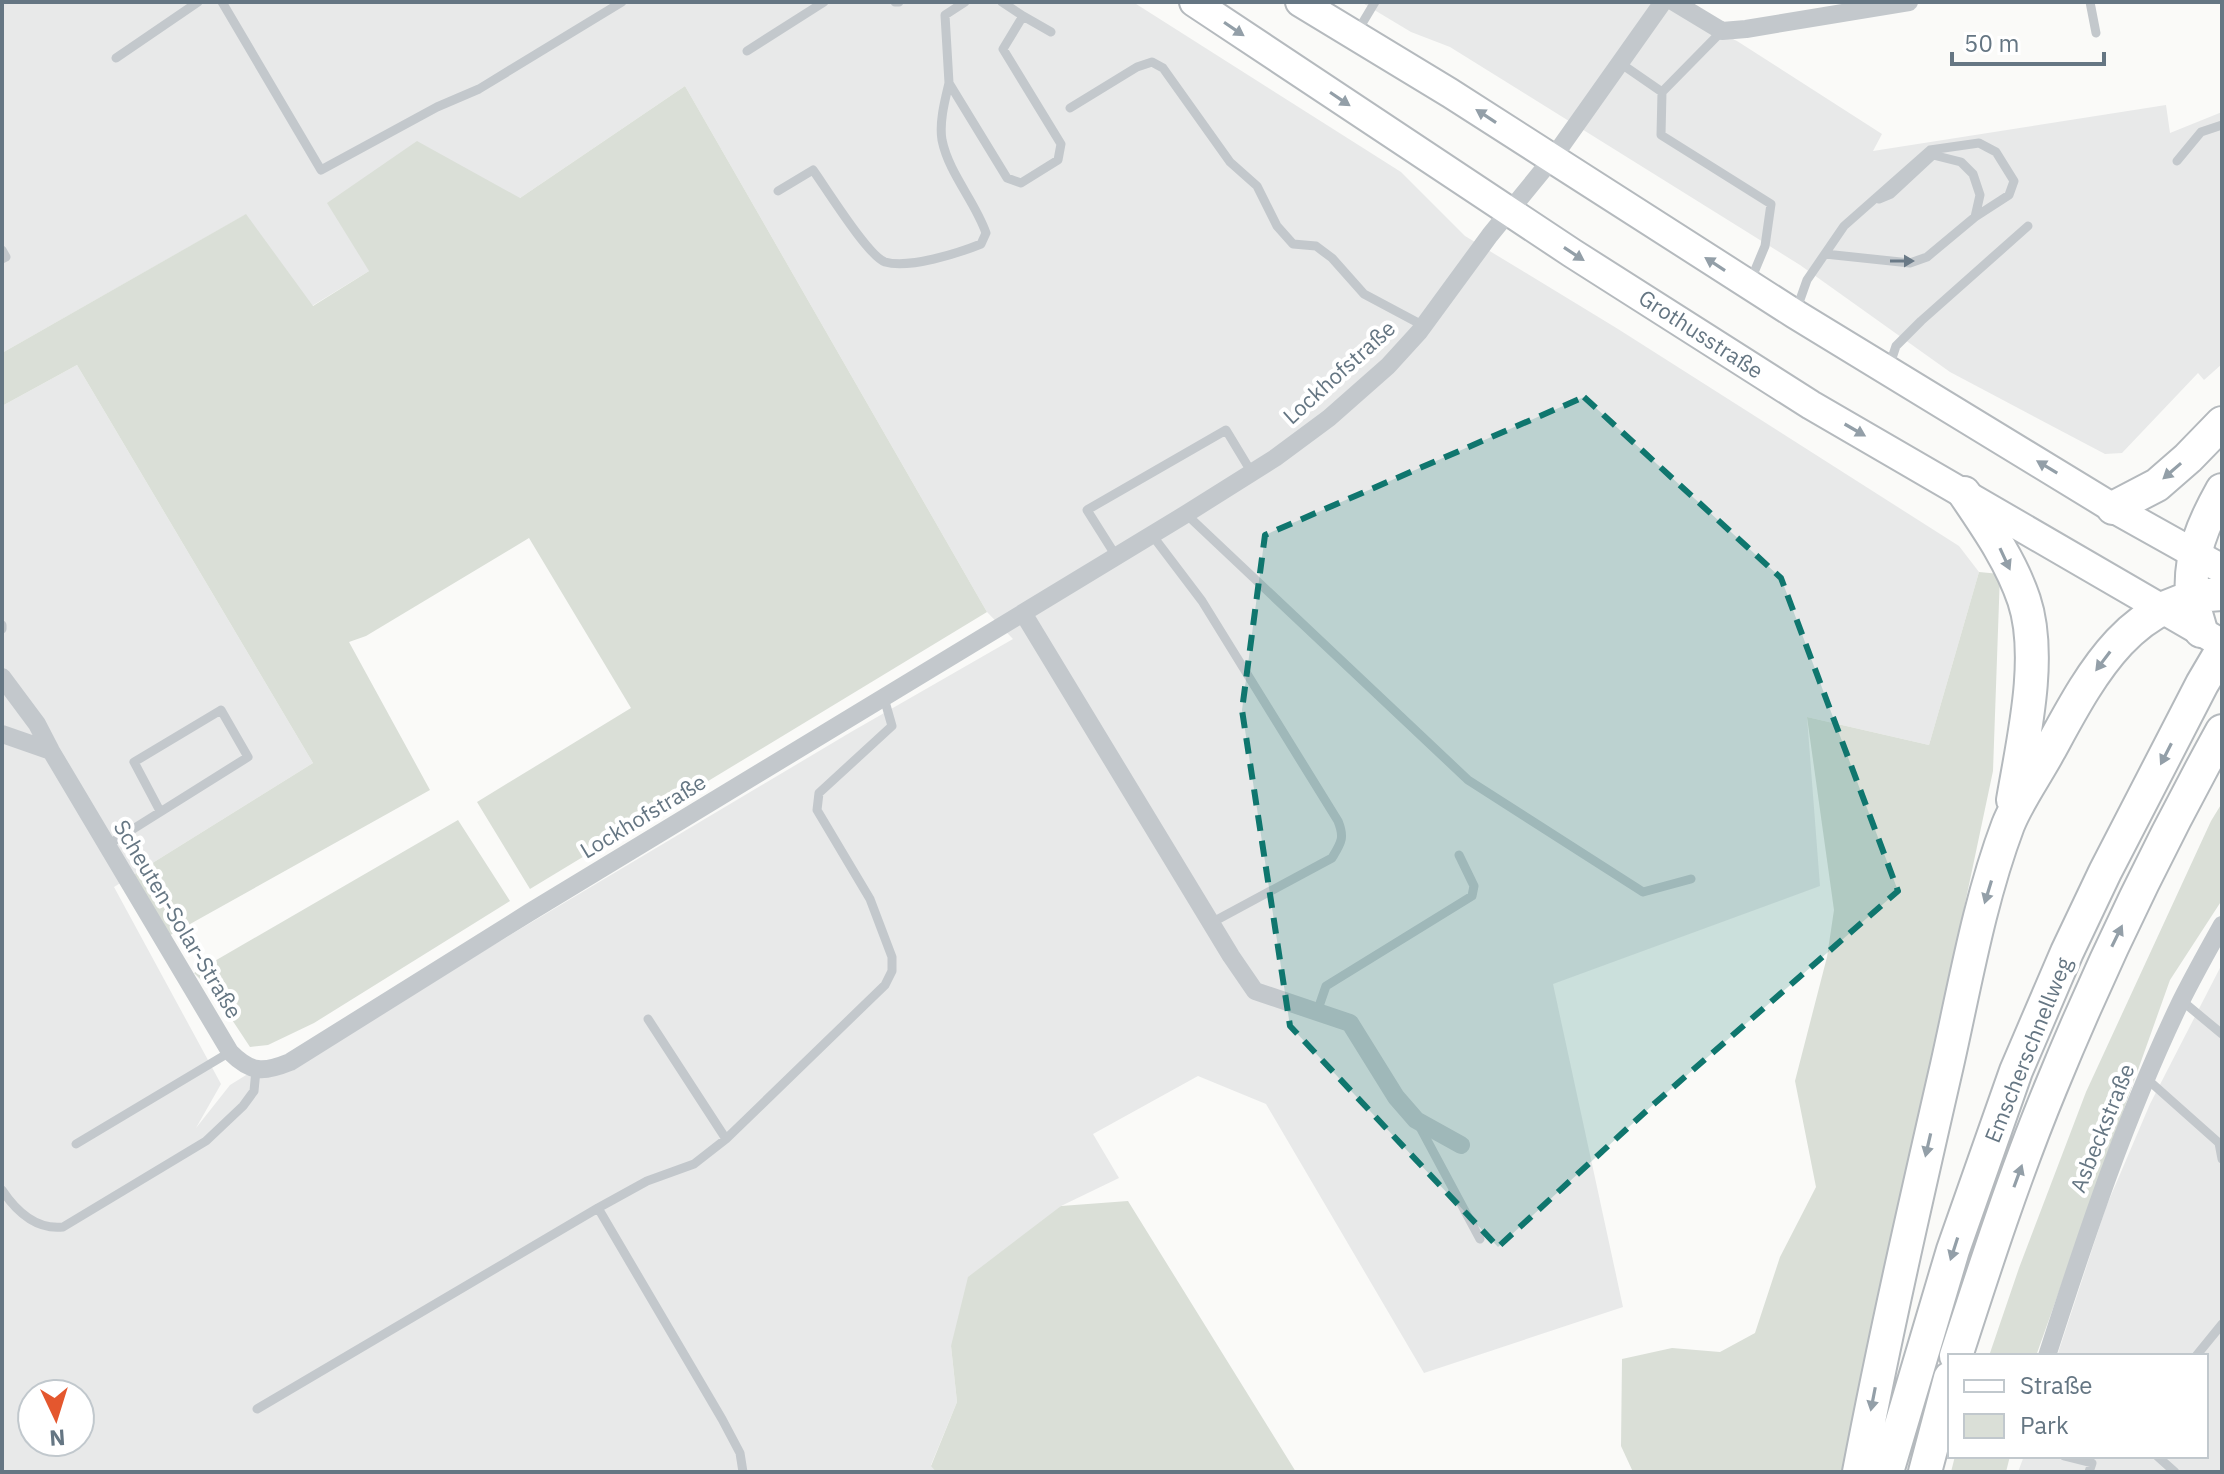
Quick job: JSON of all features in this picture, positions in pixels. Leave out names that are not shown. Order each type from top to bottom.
[{"type":"highway","points":[[2113,508],[2157,485],[2222,423]]},
{"type":"highway","points":[[2215,642],[2207,595],[2192,576],[2208,561],[2206,521],[2222,490]]},
{"type":"highway","points":[[1859,1472],[1878,1372],[1978,926],[2009,823],[2030,702],[2032,659],[2025,600],[1998,543],[1964,493]]},
{"type":"highway","points":[[2009,823],[2077,700],[2105,657],[2138,622],[2160,609],[2207,595]]},
{"type":"highway","name":"Emscherschnellweg","points":[[1887,1472],[1949,1264],[2016,1071],[2080,925],[2202,684],[2215,642]]},
{"type":"highway","name":"Emscherschnellweg","points":[[1957,1354],[2050,1089],[2128,914],[2174,819],[2222,731]]},
{"type":"highway","points":[[1925,1472],[1948,1386]]},
{"type":"main road","name":"Grothusstraße","points":[[1194,2],[1509,211],[1811,405],[2215,642]]},
{"type":"main road","points":[[1300,2],[1450,93],[1795,314],[2113,508],[2208,561]]},
{"type":"street","name":"Lockhofstraße","points":[[256,1070],[272,1069],[290,1062],[530,912],[1186,514],[1275,458],[1329,418],[1388,366],[1424,326],[1509,211],[1552,159],[1663,2]]},
{"type":"street","points":[[1674,2],[1722,31],[1909,2]]},
{"type":"street","points":[[1023,613],[1255,991],[1350,1023],[1396,1097],[1416,1120],[1461,1145]]},
{"type":"street","name":"Scheuten-Solar-Straße","points":[[2,677],[37,724],[106,846],[230,1052],[241,1064],[256,1070]]},
{"type":"street","points":[[2,734],[51,751]]},
{"type":"street","name":"Asbeckstraße","points":[[2048,1354],[2101,1194],[2147,1079],[2181,1000],[2222,925]]},
{"type":"lane","points":[[116,58],[198,2]]},
{"type":"lane","points":[[222,2],[321,170],[437,107],[479,89],[622,2]]},
{"type":"lane","points":[[747,51],[824,2]]},
{"type":"lane","points":[[778,191],[813,170],[869,250],[884,261],[905,263],[959,254],[981,244],[986,233],[983,223],[953,170],[942,138],[943,108],[949,83],[945,15],[965,2]]},
{"type":"lane","points":[[1002,2],[1051,32]]},
{"type":"lane","points":[[1355,35],[1375,2]]},
{"type":"lane","points":[[2090,2],[2096,33]]},
{"type":"lane","points":[[949,83],[1007,178],[1021,183],[1058,160],[1061,144],[1003,49],[1023,16]]},
{"type":"lane","points":[[1722,31],[1662,92],[1661,135],[1771,204],[1765,246],[1748,285]]},
{"type":"lane","points":[[1070,108],[1137,67],[1152,62],[1163,68],[1230,162],[1257,186],[1277,226],[1293,244],[1316,246],[1332,258],[1364,294],[1424,326]]},
{"type":"lane","points":[[1619,63],[1662,92]]},
{"type":"lane","points":[[2177,161],[2201,132],[2222,125]]},
{"type":"lane","points":[[1795,314],[1807,280],[1844,226],[1930,150],[1979,143],[1996,152],[2014,181],[2009,195],[1975,217],[1927,257],[1910,263],[1825,254]]},
{"type":"lane","points":[[1869,203],[1891,194],[1933,155],[1961,162],[1973,174],[1980,195],[1975,217]]},
{"type":"lane","points":[[1888,370],[1896,346],[2028,226]]},
{"type":"lane","points":[[2,250],[6,257],[2,259]]},
{"type":"lane","points":[[1116,556],[1087,510],[1226,430],[1252,473]]},
{"type":"lane","points":[[1186,514],[1468,780],[1643,892],[1691,879]]},
{"type":"lane","points":[[1152,535],[1202,601],[1342,831],[1341,842],[1332,858],[1211,923]]},
{"type":"lane","points":[[257,1409],[598,1208],[647,1181],[694,1164],[726,1139],[885,985],[892,971],[892,957],[870,899],[817,810],[819,793],[892,726],[884,698]]},
{"type":"lane","points":[[106,846],[248,757],[221,710],[134,762],[160,811]]},
{"type":"lane","points":[[1317,1012],[1326,986],[1472,896],[1474,886],[1459,855]]},
{"type":"lane","points":[[2181,1000],[2222,1034]]},
{"type":"lane","points":[[648,1019],[726,1139]]},
{"type":"lane","points":[[76,1144],[230,1052]]},
{"type":"lane","points":[[2,1190],[27,1219],[53,1228],[63,1227],[206,1141],[243,1106],[254,1091],[256,1070]]},
{"type":"lane","points":[[2147,1079],[2219,1143],[2222,1159]]},
{"type":"lane","points":[[1416,1120],[1480,1239]]},
{"type":"lane","points":[[598,1208],[722,1419],[740,1453],[743,1472]]},
{"type":"lane","points":[[2198,1354],[2222,1324]]},
{"type":"lane","points":[[2072,1458],[2092,1463],[2089,1472]]},
{"type":"lane","points":[[2159,1458],[2175,1472]]},
{"type":"highlighted area","points":[[1584,397],[1781,578],[1898,891],[1655,1103],[1498,1247],[1290,1026],[1242,710],[1265,535]]},
{"type":"shaded area","points":[[2,2],[1133,2],[1401,172],[1465,236],[1618,329],[1959,546],[1979,572],[1929,745],[1807,717],[1820,886],[1553,984],[1623,1307],[1424,1373],[1266,1104],[1198,1076],[1093,1134],[1119,1178],[1061,1206],[951,1346],[957,1402],[931,1465],[936,1472],[2,1472],[2,406],[77,365],[313,763],[114,887],[221,1084],[196,1128],[230,1085],[251,1072],[292,1065],[1013,639],[987,612],[685,86],[520,198],[369,271],[312,306],[245,215],[2,353]]},
{"type":"shaded area","points":[[1361,2],[1656,2],[1737,41],[1882,134],[1873,151],[2166,105],[2170,133],[2222,112],[2222,364],[2204,380],[2198,373],[2122,453],[2105,454],[1950,372],[1800,265],[1450,47],[1411,32]]},
{"type":"shaded area","points":[[2222,964],[2222,1472],[2018,1472],[2023,1458],[2208,1458],[2208,1354],[2058,1354],[2106,1207],[2150,1104]]},
{"type":"green space","points":[[685,86],[987,612],[530,889],[477,802],[631,708],[529,538],[366,636],[349,642],[430,790],[165,938],[130,877],[313,763],[77,365],[2,406],[2,353],[246,214],[313,306],[369,271],[327,203],[417,141],[520,198]]},
{"type":"green space","points":[[1979,572],[2000,574],[1993,771],[1845,1472],[1633,1472],[1621,1446],[1622,1359],[1672,1348],[1720,1352],[1755,1333],[1780,1257],[1816,1187],[1795,1081],[1827,957],[1834,910],[1807,717],[1929,745]]},
{"type":"green space","points":[[2222,803],[2222,900],[2170,980],[2037,1354],[1990,1354],[2086,1092]]},
{"type":"green space","points":[[458,820],[510,901],[314,1023],[268,1045],[250,1047],[215,994],[194,973]]},
{"type":"green space","points":[[1128,1201],[1296,1472],[936,1472],[931,1466],[957,1402],[951,1346],[968,1277],[1061,1206]]},
{"type":"green space","points":[[1954,1458],[2010,1458],[2006,1472],[1951,1472]]}]
